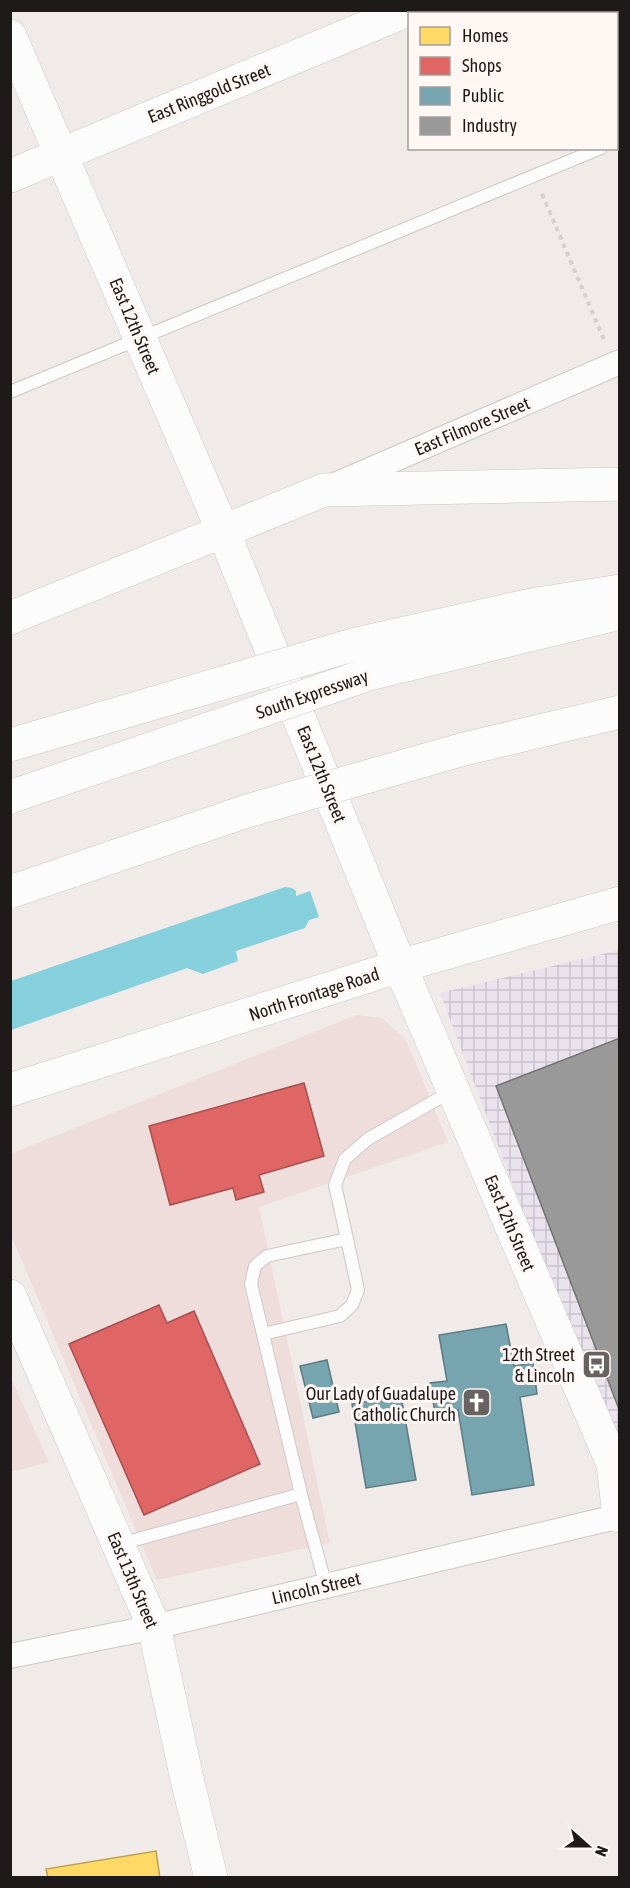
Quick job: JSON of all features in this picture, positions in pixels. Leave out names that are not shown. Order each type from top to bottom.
[{"type":"main road","name":"East Ringgold Street","points":[[10,176],[408,10]]},
{"type":"main road","name":"East 12th Street","points":[[10,36],[223,531],[400,966],[613,1464],[619,1516]]},
{"type":"main road","points":[[10,618],[324,490],[620,484]]},
{"type":"main road","points":[[10,745],[356,644],[531,605],[620,591]]},
{"type":"main road","name":"South Expressway","points":[[10,797],[369,674],[620,613]]},
{"type":"main road","points":[[10,892],[247,810],[464,749],[620,712]]},
{"type":"main road","name":"North Frontage Road","points":[[10,1090],[400,966],[620,903]]},
{"type":"main road","name":"East 13th Street","points":[[10,1296],[154,1627],[211,1878]]},
{"type":"street","name":"East Filmore Street","points":[[324,490],[617,363]]},
{"type":"street","name":"Lincoln Street","points":[[10,1656],[154,1627],[619,1516]]},
{"type":"lane","points":[[10,392],[596,150]]},
{"type":"lane","points":[[263,1334],[340,1317],[352,1305],[358,1290],[335,1185],[345,1159],[368,1139],[453,1091]]},
{"type":"lane","points":[[326,1586],[251,1284],[255,1266],[267,1256],[347,1239]]},
{"type":"lane","points":[[118,1544],[302,1494]]},
{"type":"path","points":[[534,176],[617,363]]},
{"type":"shaded area","points":[[619,950],[619,1464],[440,993]]},
{"type":"shaded area","points":[[357,1015],[382,1018],[406,1040],[448,1142],[259,1207],[330,1543],[157,1580],[11,1235],[10,1154]]},
{"type":"shaded area","points":[[11,1378],[49,1462],[10,1472]]},
{"type":"water","points":[[285,887],[296,891],[296,896],[310,891],[319,917],[309,920],[305,928],[236,951],[238,961],[203,974],[187,968],[11,1030],[11,981]]},
{"type":"building: Homes","points":[[156,1851],[160,1878],[48,1878],[46,1869]]},
{"type":"building: Shops","points":[[304,1083],[324,1156],[259,1175],[264,1192],[236,1200],[233,1188],[170,1205],[149,1126]]},
{"type":"building: Shops","points":[[159,1305],[167,1323],[194,1311],[260,1464],[144,1515],[69,1344]]},
{"type":"building: Public","name":"Our Lady of Guadalupe Catholic Church","points":[[506,1324],[514,1366],[533,1363],[537,1394],[520,1397],[534,1485],[472,1495],[458,1410],[435,1413],[430,1383],[447,1381],[439,1335]]},
{"type":"building: Public","points":[[327,1360],[339,1412],[313,1418],[300,1366]]},
{"type":"building: Public","points":[[401,1396],[416,1480],[366,1488],[352,1404]]},
{"type":"building: Industry","points":[[620,1038],[620,1412],[496,1086]]},
{"type":"place","name":"12th Street & Lincoln","points":[[596,1364]]},
{"type":"place","name":"Our Lady of Guadalupe Catholic Church","points":[[477,1403]]}]
